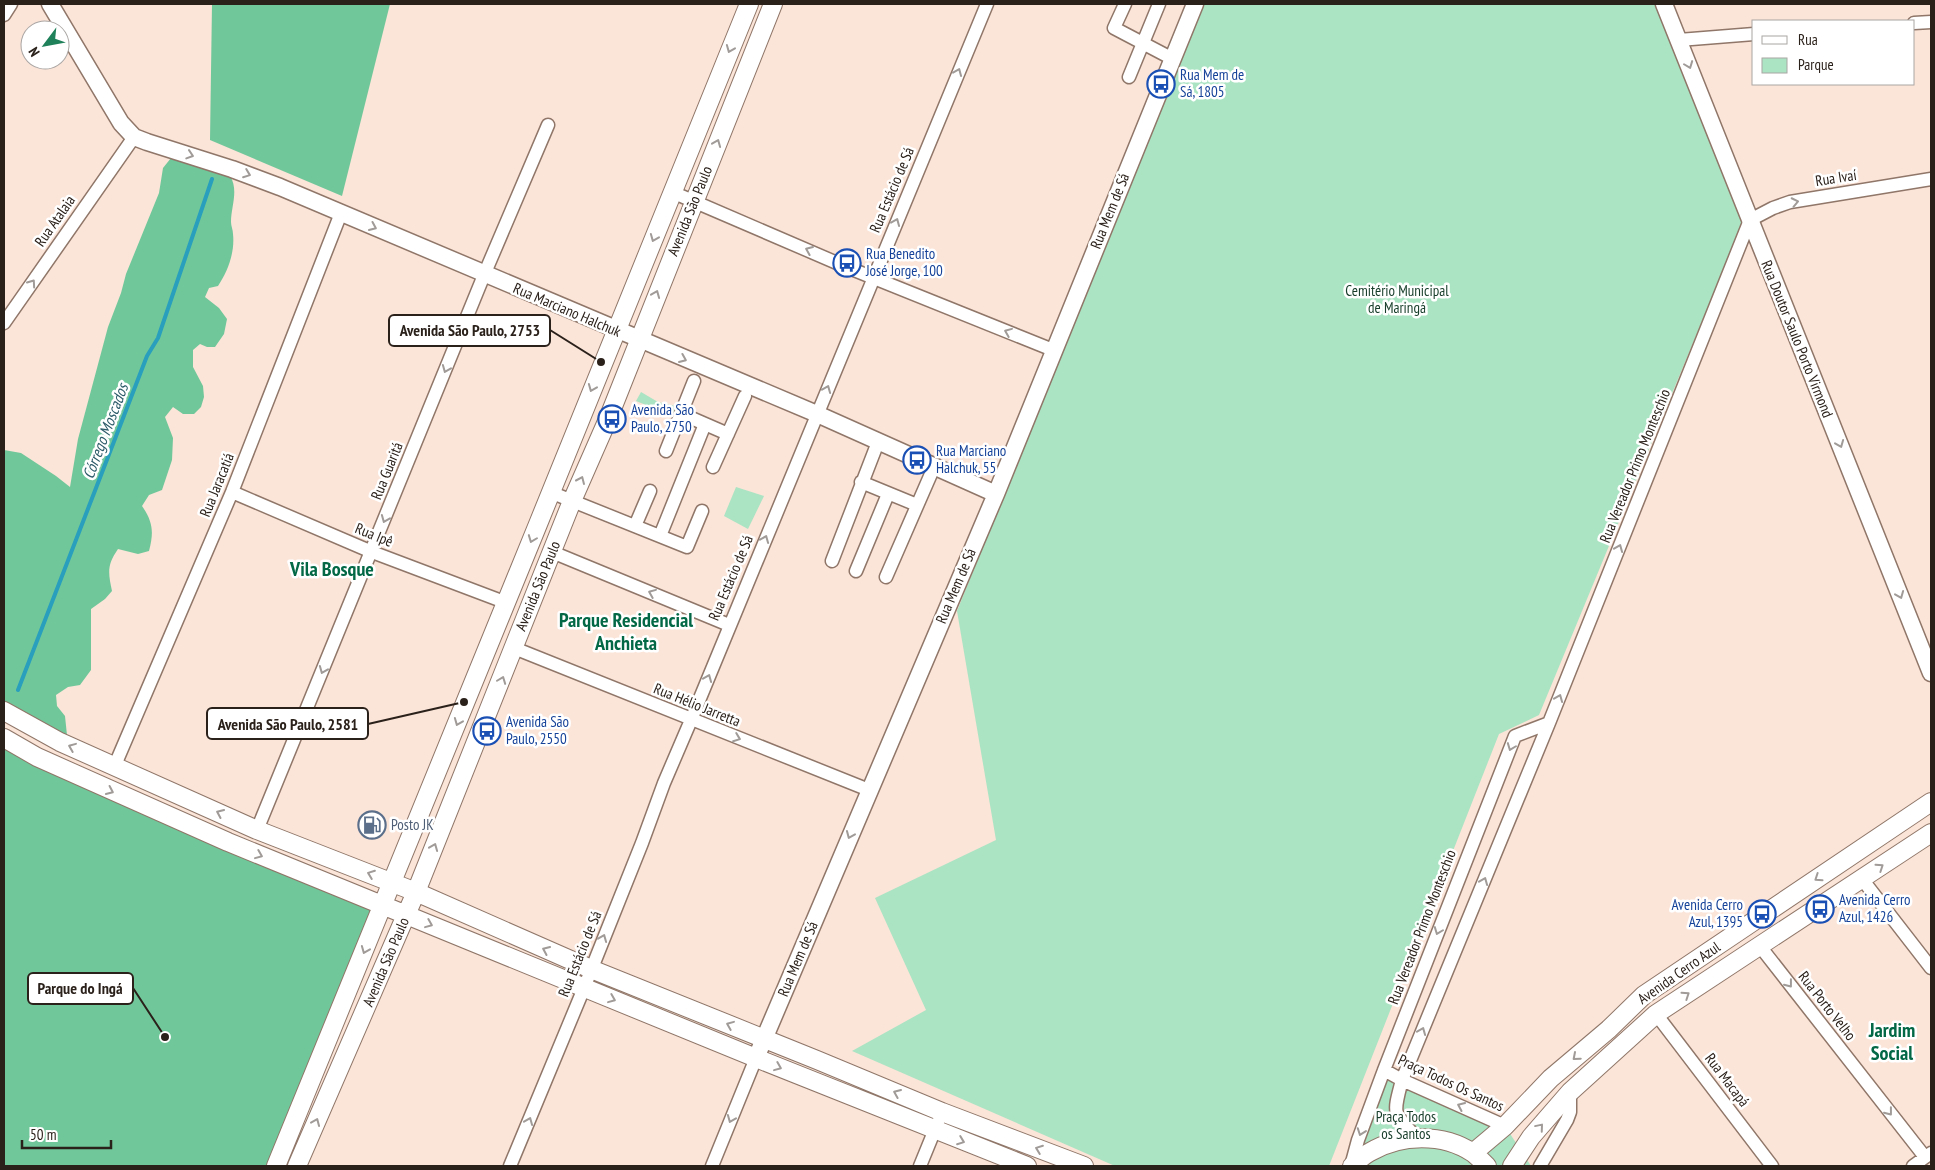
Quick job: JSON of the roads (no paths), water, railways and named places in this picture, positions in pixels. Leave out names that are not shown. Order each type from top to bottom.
[{"type":"main road","name":"Avenida São Paulo","points":[[276,1166],[384,905],[749,4]]},
{"type":"main road","name":"Avenida São Paulo","points":[[297,1166],[416,892],[572,501],[608,419],[693,201],[773,4]]},
{"type":"main road","points":[[4,711],[45,735],[257,830],[393,882],[591,969],[942,1112],[1084,1166]]},
{"type":"main road","points":[[4,738],[37,757],[228,842],[756,1058],[1027,1166]]},
{"type":"main road","name":"Avenida Cerro Azul","points":[[1473,1153],[1505,1126],[1551,1078],[1603,1034],[1644,995],[1931,802]]},
{"type":"main road","name":"Avenida Cerro Azul","points":[[1512,1166],[1531,1137],[1570,1092],[1656,1014],[1931,833]]},
{"type":"main road","points":[[1603,1034],[1617,1049]]},
{"type":"main road","points":[[1352,1166],[1369,1152],[1392,1142],[1416,1138],[1444,1140],[1473,1153],[1487,1166]]},
{"type":"street","points":[[4,15],[11,4]]},
{"type":"street","points":[[50,4],[121,124],[134,137]]},
{"type":"street","name":"Rua Estácio de Sá","points":[[510,1166],[584,988],[664,782],[987,4]]},
{"type":"street","points":[[1125,4],[1114,28],[1173,59]]},
{"type":"street","points":[[1129,77],[1159,4]]},
{"type":"street","name":"Rua Mem de Sá","points":[[712,1166],[764,1039],[996,494],[1195,4]]},
{"type":"street","name":"Rua Doutor Saulo Porto Virmond","points":[[1664,4],[1931,673]]},
{"type":"street","points":[[1915,23],[1931,22]]},
{"type":"street","points":[[1679,40],[1752,34]]},
{"type":"street","name":"Rua Guaritá","points":[[257,830],[484,275],[548,124]]},
{"type":"street","name":"Rua Marciano Halchuk","points":[[134,137],[232,169],[341,213],[817,414],[996,494]]},
{"type":"street","name":"Rua Atalaia","points":[[4,323],[134,137]]},
{"type":"street","name":"Rua Ivaí","points":[[1750,220],[1773,208],[1790,202],[1931,179]]},
{"type":"street","points":[[672,192],[873,277],[1053,350]]},
{"type":"street","name":"Rua Jaracatiá","points":[[115,765],[232,492],[341,213]]},
{"type":"street","name":"Rua Vereador Primo Monteschio","points":[[1416,1138],[1398,1118],[1395,1108],[1402,1080],[1549,723],[1750,220]]},
{"type":"street","points":[[666,450],[694,381]]},
{"type":"street","points":[[713,468],[745,396]]},
{"type":"street","points":[[682,414],[728,434]]},
{"type":"street","points":[[660,536],[705,424]]},
{"type":"street","points":[[832,562],[861,482],[878,442]]},
{"type":"street","points":[[886,578],[934,466]]},
{"type":"street","points":[[861,482],[916,505]]},
{"type":"street","points":[[635,526],[650,491]]},
{"type":"street","name":"Rua Ipê","points":[[232,492],[372,552],[506,602]]},
{"type":"street","points":[[550,492],[687,547],[702,511]]},
{"type":"street","points":[[856,571],[888,494]]},
{"type":"street","points":[[552,552],[729,625]]},
{"type":"street","name":"Rua Hélio Jarretta","points":[[514,648],[870,790]]},
{"type":"street","name":"Rua Vereador Primo Monteschio","points":[[1352,1166],[1358,1140],[1384,1070],[1515,736],[1549,723]]},
{"type":"street","points":[[1862,879],[1931,968]]},
{"type":"street","name":"Rua Porto Velho","points":[[1759,945],[1928,1155]]},
{"type":"street","name":"Rua Macapá","points":[[1656,1014],[1772,1166]]},
{"type":"street","name":"Praça Todos Os Santos","points":[[1384,1070],[1402,1080],[1505,1126]]},
{"type":"street","points":[[1540,1166],[1567,1120],[1570,1112],[1570,1092]]},
{"type":"street","points":[[920,1166],[942,1112]]},
{"type":"street","points":[[1913,1166],[1928,1155]]},
{"type":"waterway","name":"Córrego Moscados","points":[[18,690],[147,356],[158,338],[212,179]]},
{"type":"place","name":"Rua Mem de Sá, 1805","points":[[1161,84]]},
{"type":"place","name":"Rua Benedito José Jorge, 100","points":[[847,263]]},
{"type":"place","name":"Avenida São Paulo, 2753","points":[[601,362]]},
{"type":"place","name":"Avenida São Paulo, 2750","points":[[612,419]]},
{"type":"place","name":"Rua Marciano Halchuk, 55","points":[[917,460]]},
{"type":"place","name":"Avenida São Paulo, 2581","points":[[464,702]]},
{"type":"place","name":"Avenida São Paulo, 2550","points":[[487,731]]},
{"type":"place","name":"Posto JK","points":[[372,825]]},
{"type":"place","name":"Avenida Cerro Azul, 1426","points":[[1820,909]]},
{"type":"place","name":"Avenida Cerro Azul, 1395","points":[[1762,914]]},
{"type":"place","name":"Parque do Ingá","points":[[165,1037]]},
{"type":"district","name":"Vila Bosque","points":[[332,569]]},
{"type":"district","name":"Parque Residencial Anchieta","points":[[626,632]]},
{"type":"district","name":"Jardim Social","points":[[1892,1042]]},
{"type":"park label","name":"Cemitério Municipal de Maringá","points":[[1397,300]]},
{"type":"park label","name":"Praça Todos os Santos","points":[[1406,1126]]}]
